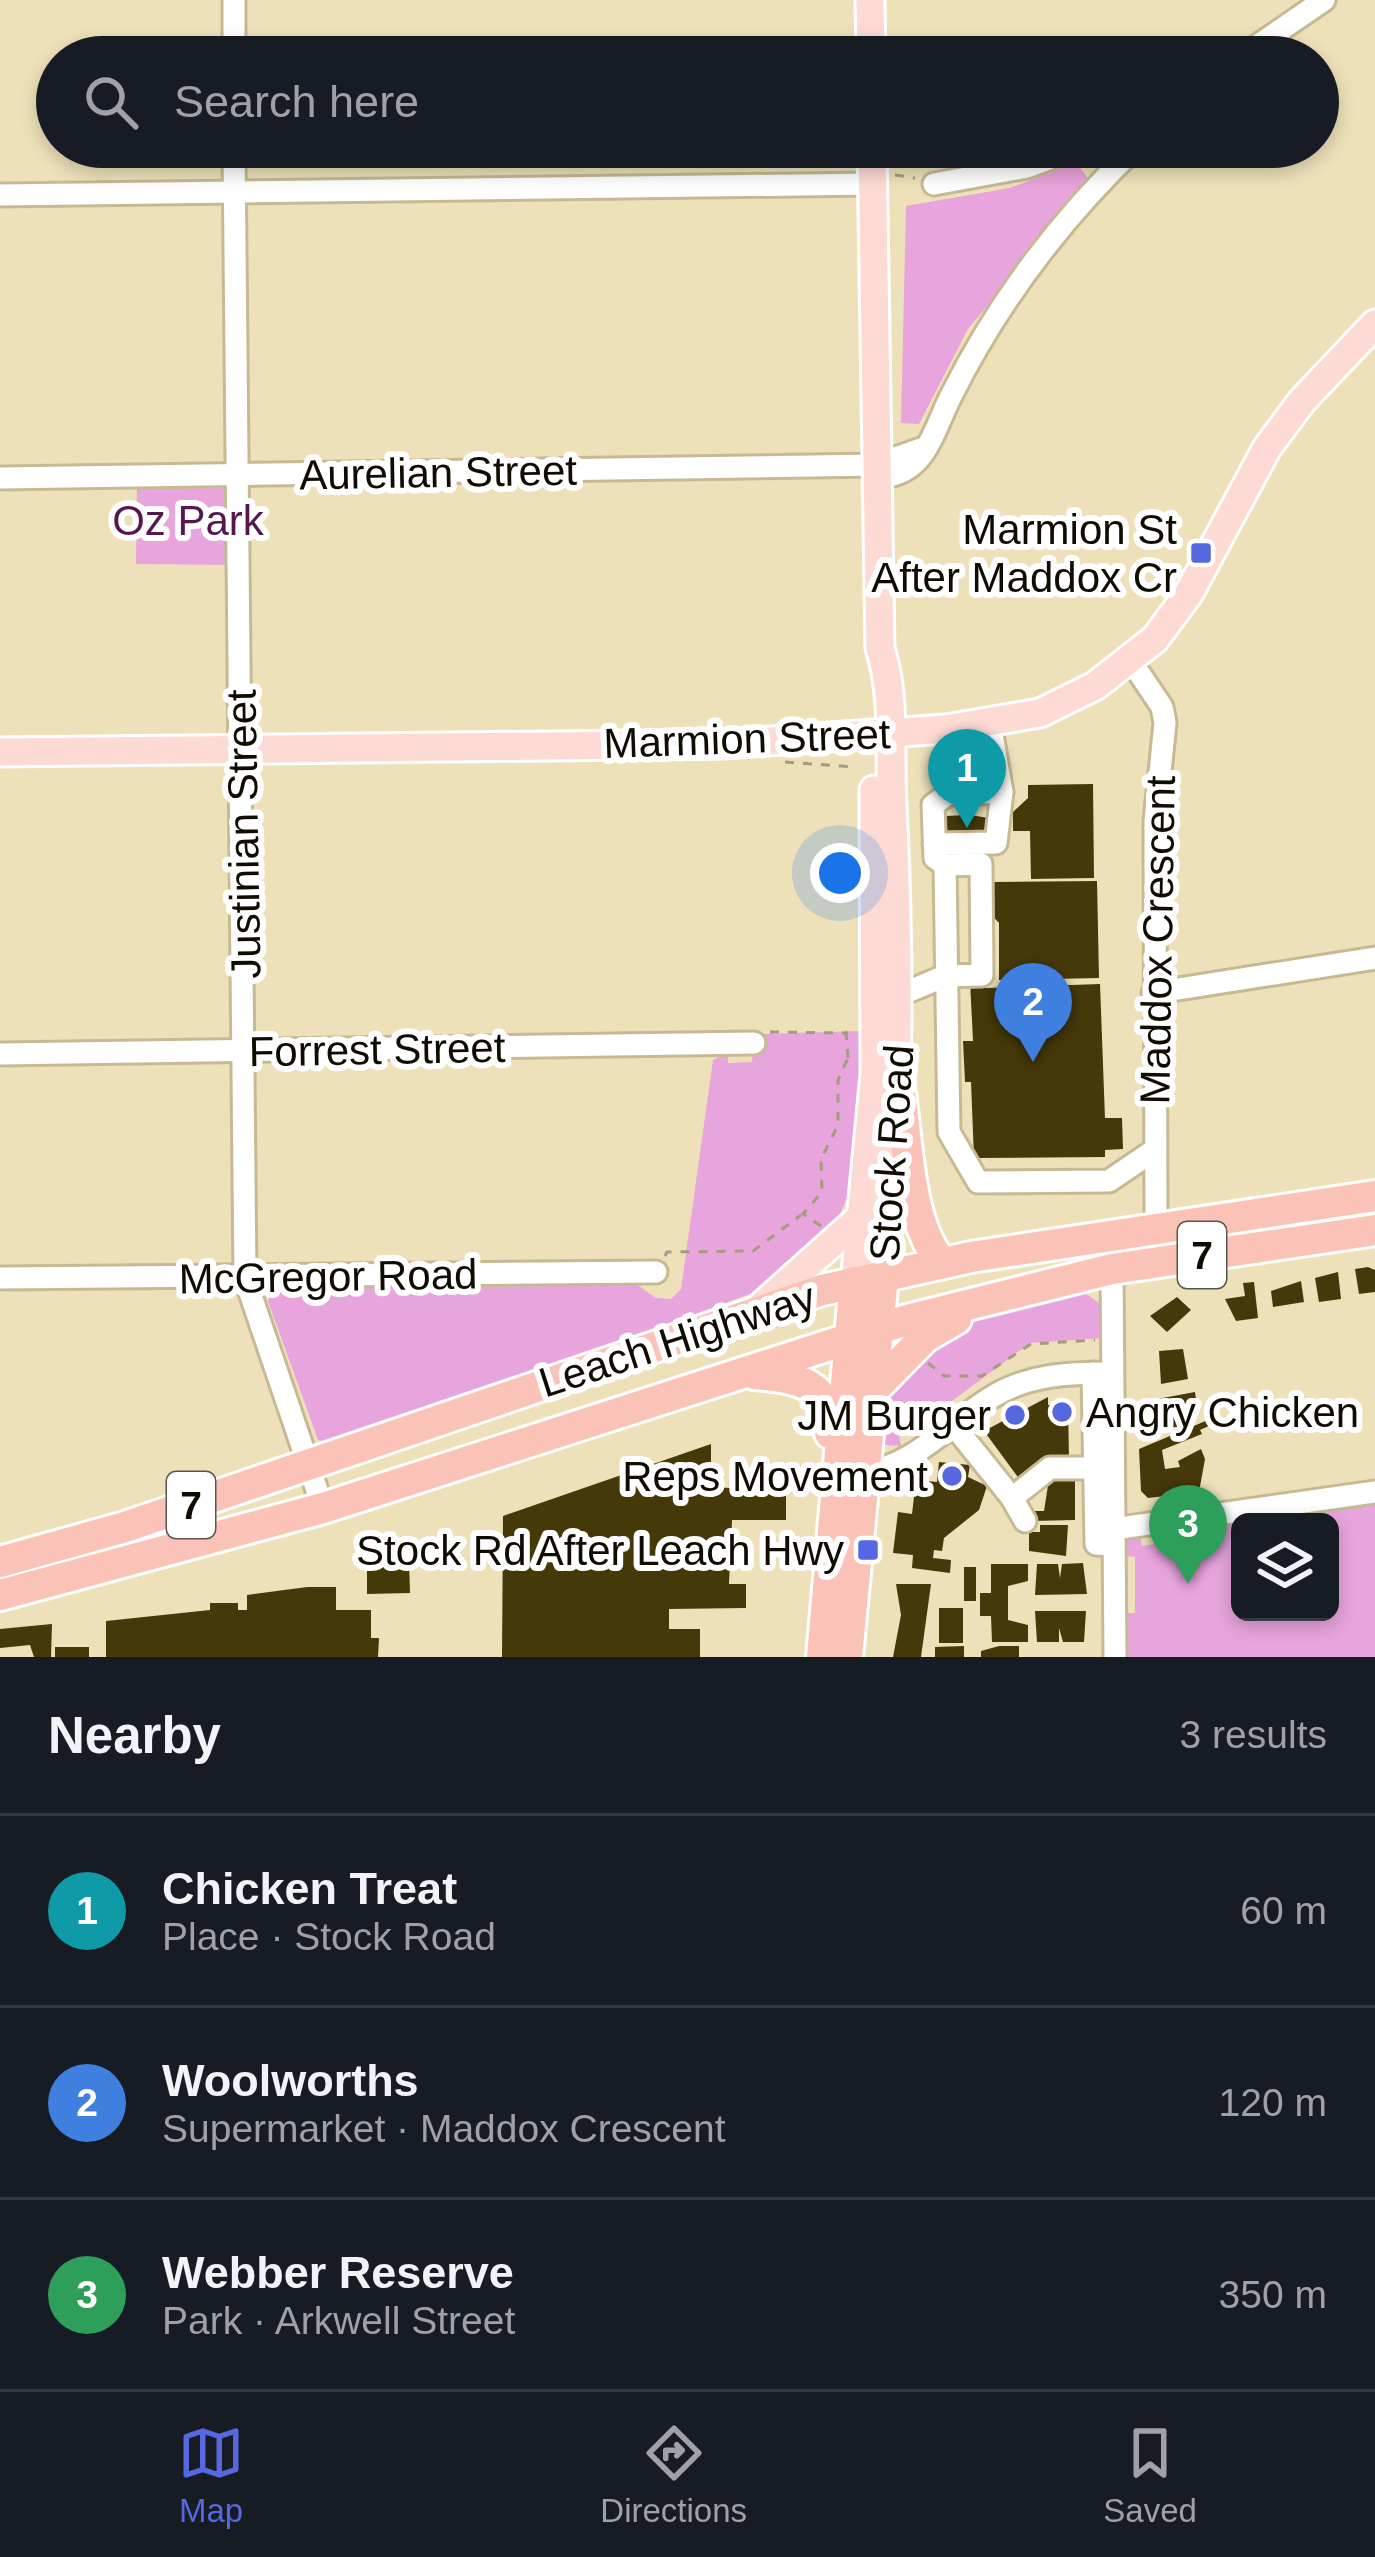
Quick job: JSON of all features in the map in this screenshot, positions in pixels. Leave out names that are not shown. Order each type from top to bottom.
[{"type":"highway","points":[[898,1087],[914,1169],[915,1214],[941,1262]]},
{"type":"highway","name":"Leach Highway","points":[[0,1562],[309,1466],[756,1311],[869,1279],[941,1262],[1375,1196]]},
{"type":"highway","name":"Leach Highway","points":[[0,1595],[323,1508],[878,1329],[1022,1290],[1112,1269],[1375,1230]]},
{"type":"highway","name":"Stock Road","points":[[822,1657],[872,1391],[878,1329],[869,1279]]},
{"type":"highway","name":"Stock Road","points":[[847,1657],[855,1466],[848,1339],[869,1279]]},
{"type":"highway","points":[[872,1391],[938,1326],[1022,1290]]},
{"type":"highway","points":[[740,1373],[795,1378],[816,1388],[855,1466]]},
{"type":"main road","points":[[870,0],[871,36]]},
{"type":"main road","name":"Stock Road","points":[[869,1279],[898,1087],[882,743],[887,671],[880,648],[876,465],[877,168]]},
{"type":"main road","name":"Marmion Street","points":[[1134,666],[1173,617],[1267,448],[1302,401],[1375,324]]},
{"type":"main road","name":"Marmion Street","points":[[0,764],[882,743],[992,731],[1076,712],[1182,627],[1287,442],[1375,340]]},
{"type":"main road","name":"Marmion Street","points":[[0,752],[243,755]]},
{"type":"main road","name":"Stock Road","points":[[869,1279],[861,1217],[875,1075],[892,989]]},
{"type":"main road","points":[[756,1311],[861,1217]]},
{"type":"street","points":[[234,0],[234,36]]},
{"type":"street","points":[[1272,36],[1324,0]]},
{"type":"street","name":"Justinian Street","points":[[234,168],[233,476],[243,755],[245,1278],[323,1508]]},
{"type":"street","points":[[934,184],[1022,168]]},
{"type":"street","name":"Aurelian Street","points":[[0,478],[876,465],[924,448],[982,338],[1016,287],[1117,168]]},
{"type":"street","points":[[0,195],[880,179]]},
{"type":"street","name":"Maddox Crescent","points":[[1134,666],[1162,707],[1165,723],[1155,821],[1156,1229]]},
{"type":"street","points":[[940,854],[998,841],[1002,792],[992,731]]},
{"type":"street","points":[[1002,792],[948,794],[933,805],[940,854],[950,1132],[978,1182],[1109,1181],[1153,1151]]},
{"type":"street","points":[[940,854],[981,864],[1007,851],[1007,799],[1002,792]]},
{"type":"street","points":[[892,989],[941,977],[982,975],[981,864]]},
{"type":"street","points":[[1153,993],[1375,958]]},
{"type":"street","name":"Forrest Street","points":[[0,1054],[754,1043]]},
{"type":"street","points":[[1112,1269],[1114,1340],[1103,1373],[1115,1657]]},
{"type":"street","name":"McGregor Road","points":[[0,1278],[656,1272]]},
{"type":"street","points":[[855,1466],[912,1454],[991,1397],[1023,1382],[1103,1373]]},
{"type":"street","points":[[956,1426],[1012,1498],[1024,1521]]},
{"type":"street","points":[[1012,1498],[1050,1468],[1104,1467]]},
{"type":"street","points":[[1113,1537],[1375,1492]]},
{"type":"path","points":[[880,179],[934,184]]},
{"type":"path","points":[[656,1272],[667,1252],[762,1249],[822,1192],[821,1160],[838,1125],[838,1080],[848,1058],[846,1033],[860,1013],[861,1035]]},
{"type":"path","points":[[754,1043],[757,1032],[846,1033]]},
{"type":"path","points":[[848,1058],[859,1059]]},
{"type":"path","points":[[802,1214],[819,1223],[824,1237]]},
{"type":"path","points":[[926,1362],[944,1376],[982,1376],[1031,1344],[1114,1340]]},
{"type":"green space","points":[[1063,168],[1080,168],[1091,182],[968,329],[919,424],[901,423],[906,206],[1010,188]]},
{"type":"green space","name":"Oz Park","points":[[234,475],[240,565],[136,564],[137,476]]},
{"type":"green space","points":[[862,1031],[860,1116],[851,1185],[840,1214],[821,1242],[791,1268],[750,1294],[337,1445],[318,1440],[268,1301],[271,1286],[636,1284],[656,1298],[671,1299],[681,1289],[713,1060],[728,1052],[728,1063],[752,1062],[753,1051],[760,1050],[759,1034]]},
{"type":"green space","points":[[1082,1291],[1102,1305],[1102,1338],[1030,1343],[917,1427],[899,1434],[901,1446],[886,1445],[880,1437],[888,1400],[909,1366],[939,1337],[986,1313]]},
{"type":"green space","points":[[1375,1499],[1375,1657],[1123,1657],[1122,1613],[1135,1613],[1135,1557],[1121,1556],[1128,1539],[1140,1535],[1142,1546],[1188,1539],[1188,1527],[1231,1521],[1231,1621],[1339,1621],[1339,1513],[1282,1513]]},
{"type":"building","points":[[1093,784],[1094,878],[1031,879],[1030,831],[1013,831],[1013,812],[1028,798],[1028,785]]},
{"type":"building","points":[[945,816],[989,818],[990,838],[945,839]]},
{"type":"building","points":[[1097,881],[1099,978],[999,980],[999,923],[986,909],[994,902],[993,882]]},
{"type":"building","points":[[970,981],[987,981],[986,988],[1100,984],[1105,1118],[1122,1118],[1123,1149],[1105,1150],[1105,1157],[974,1158],[971,1082],[965,1082],[963,1041],[973,1041]]},
{"type":"building","points":[[1355,1269],[1375,1270],[1375,1292],[1359,1294]]},
{"type":"building","points":[[1338,1272],[1341,1299],[1319,1302],[1315,1278]]},
{"type":"building","points":[[1301,1281],[1304,1302],[1273,1307],[1271,1291]]},
{"type":"building","points":[[1254,1282],[1258,1318],[1236,1321],[1225,1299],[1245,1296],[1243,1283]]},
{"type":"building","points":[[1177,1297],[1191,1310],[1167,1332],[1150,1316]]},
{"type":"building","points":[[1183,1349],[1188,1379],[1161,1384],[1159,1351]]},
{"type":"building","points":[[1195,1392],[1197,1407],[1176,1410],[1179,1427],[1163,1430],[1157,1399]]},
{"type":"building","points":[[1048,1397],[1048,1405],[1068,1405],[1069,1458],[1049,1457],[1020,1480],[984,1431]]},
{"type":"building","points":[[1215,1417],[1213,1424],[1200,1430],[1202,1434],[1162,1450],[1165,1469],[1180,1467],[1178,1461],[1201,1449],[1205,1459],[1199,1492],[1148,1498],[1141,1491],[1139,1449]]},
{"type":"building","points":[[1155,1418],[1156,1429],[1143,1430],[1141,1419]]},
{"type":"building","points":[[711,1444],[711,1487],[786,1491],[786,1520],[732,1520],[729,1584],[746,1584],[746,1608],[669,1609],[669,1629],[700,1629],[700,1657],[502,1657],[503,1516]]},
{"type":"building","points":[[939,1462],[970,1465],[968,1477],[987,1486],[979,1510],[944,1538],[942,1551],[934,1550],[933,1558],[951,1560],[950,1573],[912,1568],[913,1555],[893,1553],[898,1512],[912,1514],[916,1480],[937,1482]]},
{"type":"building","points":[[1049,1479],[1075,1479],[1075,1520],[1033,1521],[1033,1511],[1044,1511]]},
{"type":"building","points":[[1040,1525],[1068,1525],[1066,1556],[1029,1551],[1029,1532],[1040,1532]]},
{"type":"building","points":[[409,1560],[410,1593],[367,1594],[367,1561]]},
{"type":"building","points":[[1083,1563],[1087,1594],[1035,1595],[1037,1564],[1058,1564],[1060,1578],[1062,1564]]},
{"type":"building","points":[[991,1564],[1028,1564],[1028,1581],[1008,1586],[1008,1620],[1028,1625],[1028,1642],[992,1642],[991,1616],[980,1616],[980,1593],[991,1593]]},
{"type":"building","points":[[964,1567],[976,1567],[976,1601],[964,1601]]},
{"type":"building","points":[[896,1584],[931,1584],[921,1657],[893,1657],[901,1615]]},
{"type":"building","points":[[336,1587],[336,1610],[371,1610],[371,1638],[379,1638],[378,1657],[106,1657],[106,1621],[210,1610],[210,1603],[238,1603],[238,1610],[247,1610],[247,1595]]},
{"type":"building","points":[[939,1608],[963,1608],[963,1643],[939,1643]]},
{"type":"building","points":[[1035,1611],[1086,1611],[1084,1642],[1063,1642],[1059,1628],[1059,1642],[1037,1642]]},
{"type":"building","points":[[52,1624],[51,1657],[34,1657],[30,1645],[0,1648],[0,1629]]},
{"type":"building","points":[[964,1646],[964,1657],[935,1657],[935,1647]]},
{"type":"building","points":[[1019,1646],[1019,1657],[981,1657],[981,1651]]},
{"type":"building","points":[[55,1647],[89,1647],[89,1657],[55,1657]]},
{"type":"place","name":"Marmion St After Maddox Cr","points":[[1201,553]]},
{"type":"place","name":"Chicken Treat","points":[[967,828]]},
{"type":"place","name":"Woolworths","points":[[1033,1062]]},
{"type":"place","name":"Angry Chicken","points":[[1062,1412]]},
{"type":"place","name":"JM Burger","points":[[1015,1415]]},
{"type":"place","name":"Reps Movement","points":[[952,1476]]},
{"type":"place","name":"Stock Rd After Leach Hwy","points":[[868,1550]]},
{"type":"place","name":"Webber Reserve","points":[[1188,1584]]}]
